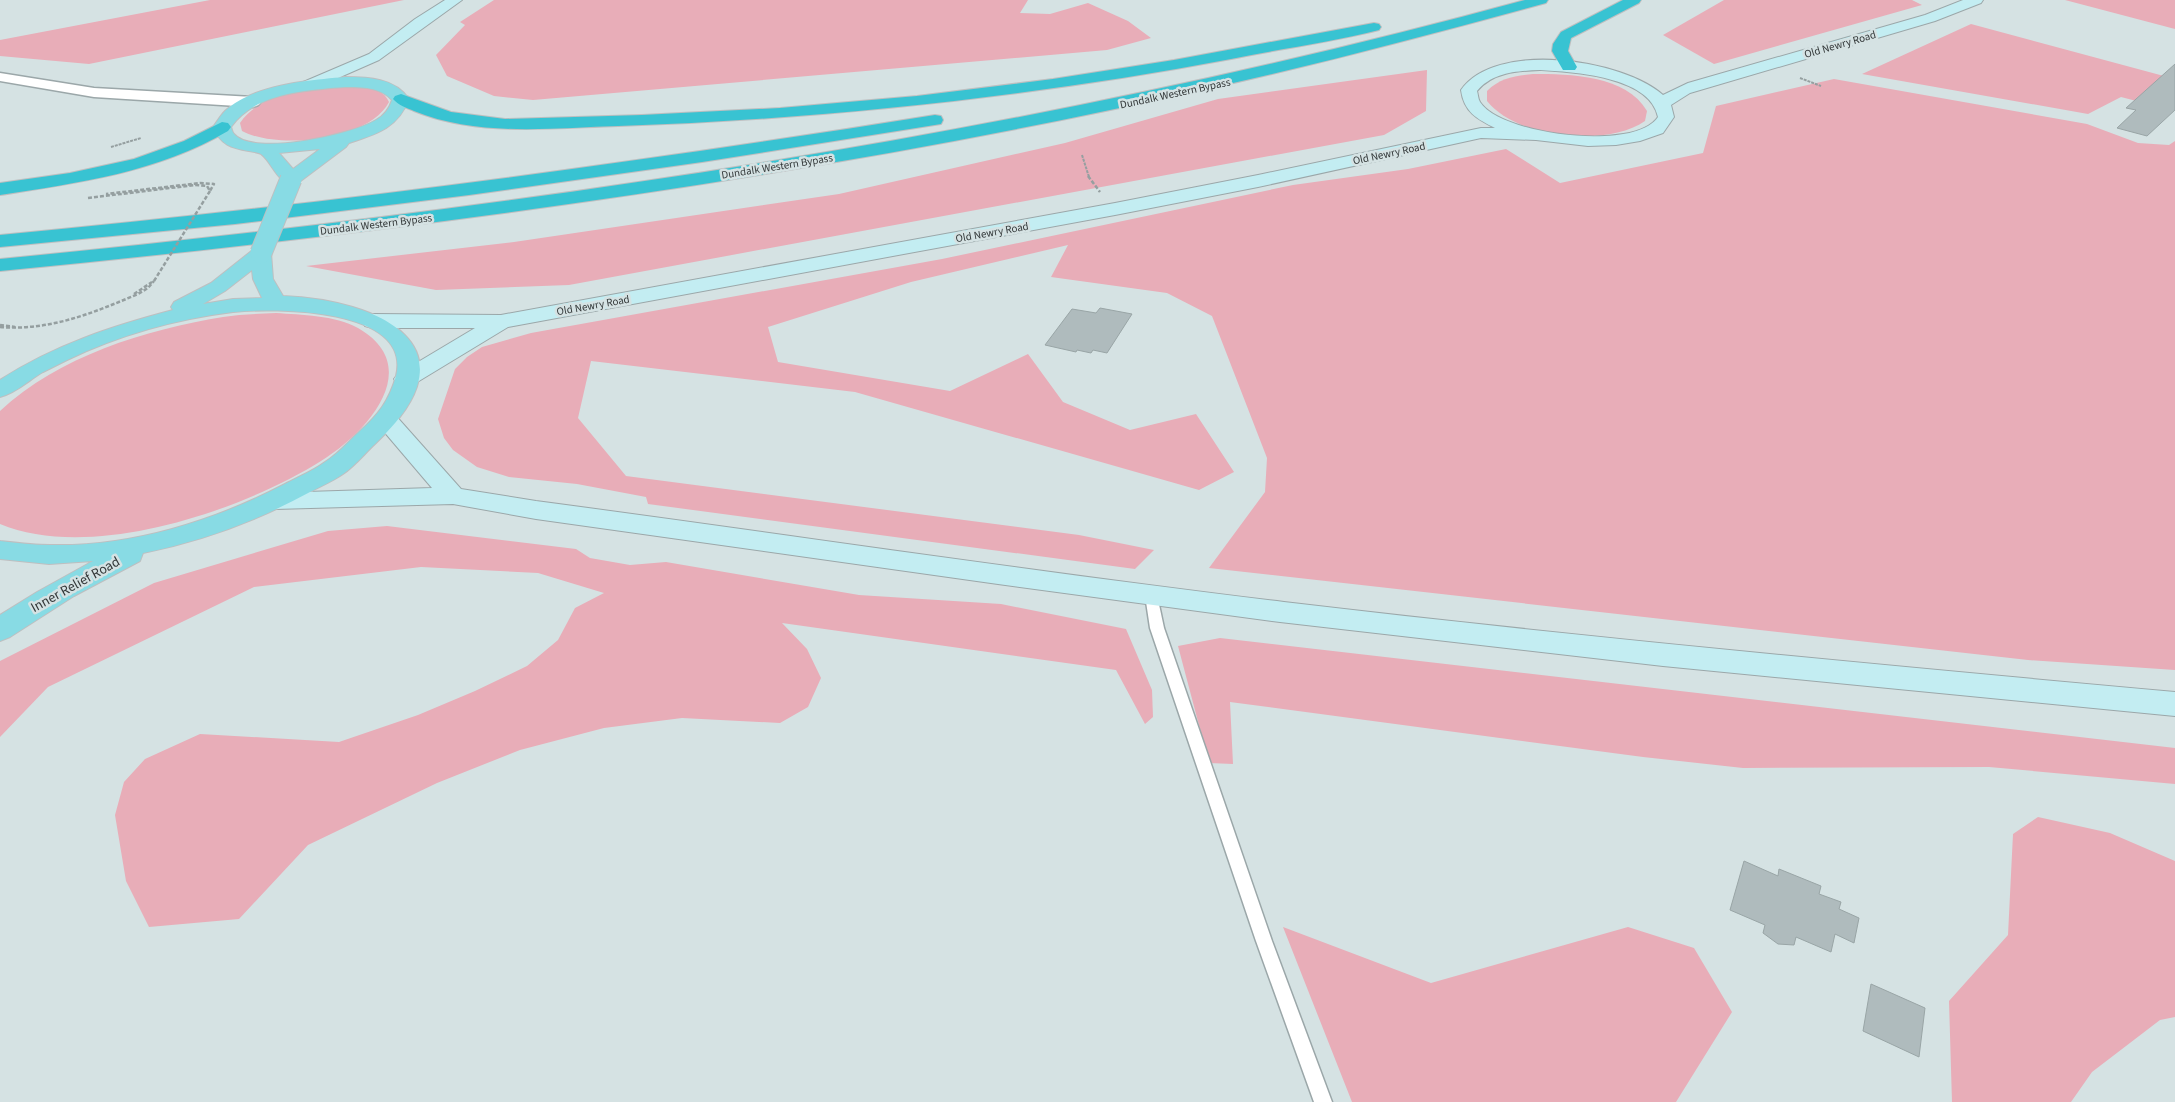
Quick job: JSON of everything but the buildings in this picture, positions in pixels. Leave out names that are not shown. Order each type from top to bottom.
[{"type":"highway","name":"Dundalk Western Bypass","points":[[0,265],[99,256],[438,216],[754,171],[1133,102],[1257,75],[1397,40],[1541,0]]},
{"type":"highway","points":[[1569,67],[1559,51],[1559,43],[1566,35],[1634,0]]},
{"type":"highway","points":[[401,99],[437,115],[476,122],[505,124],[722,116],[876,104],[1052,84],[1177,64],[1392,23]]},
{"type":"highway","name":"Dundalk Western Bypass","points":[[1005,108],[1182,72],[1374,27]]},
{"type":"highway","name":"Dundalk Western Bypass","points":[[0,242],[232,219],[450,193],[788,145],[947,118]]},
{"type":"highway","points":[[0,189],[108,170],[150,159],[186,147],[222,127]]},
{"type":"main road","points":[[307,86],[374,57],[420,22],[455,0]]},
{"type":"main road","name":"Old Newry Road","points":[[1615,77],[1702,82],[1730,77],[1930,18],[1976,0]]},
{"type":"main road","points":[[374,57],[371,76],[374,84]]},
{"type":"main road","points":[[1482,124],[1471,102],[1469,90],[1476,80],[1491,72],[1513,67],[1569,67],[1615,77],[1648,91],[1663,104]]},
{"type":"main road","points":[[345,82],[374,84],[395,91],[401,99],[400,105],[389,118],[365,131],[348,137],[302,147],[265,148],[246,146],[232,141],[226,137],[222,127],[226,120],[236,111],[279,92],[307,86],[345,82]]},
{"type":"main road","name":"Old Newry Road","points":[[373,321],[501,322],[1258,181],[1482,124],[1536,135],[1580,141],[1607,142],[1637,138],[1657,129],[1666,117],[1663,104],[1667,98],[1702,82]]},
{"type":"main road","points":[[158,320],[218,287],[260,253],[291,179],[348,137]]},
{"type":"main road","points":[[265,148],[291,179]]},
{"type":"main road","points":[[260,253],[263,278],[276,304]]},
{"type":"main road","points":[[0,390],[10,382],[53,359],[97,339],[158,320],[233,306],[304,303],[353,311],[388,328],[402,343],[409,365],[402,397],[387,421],[335,467],[275,502],[207,528],[152,543],[65,555],[0,550]]},
{"type":"main road","name":"Old Newry Road","points":[[406,379],[501,322]]},
{"type":"main road","points":[[387,421],[452,496]]},
{"type":"main road","points":[[275,502],[452,496],[536,510],[1150,595],[1404,626],[1760,666],[2175,704]]},
{"type":"main road","name":"Inner Relief Road","points":[[0,630],[24,612],[82,578],[152,543]]},
{"type":"street","points":[[0,77],[76,90],[116,94],[253,102]]},
{"type":"lane","points":[[1150,595],[1157,628],[1264,941],[1323,1102]]},
{"type":"path","points":[[106,151],[148,137],[109,147]]},
{"type":"path","points":[[1082,155],[1084,170],[1088,179]]},
{"type":"path","points":[[0,326],[10,329],[35,328],[65,321],[138,294],[148,288],[154,281],[210,191],[214,184],[208,182],[85,197],[195,185],[207,186],[210,191]]},
{"type":"shaded area","points":[[210,0],[404,0],[89,64],[0,56],[0,40]]},
{"type":"shaded area","points":[[494,0],[1028,0],[1020,13],[1050,14],[1088,3],[1128,21],[1151,38],[1107,50],[533,100],[494,96],[447,76],[436,55],[465,25],[460,22]]},
{"type":"shaded area","points":[[1724,0],[1912,0],[1922,5],[1714,64],[1663,35]]},
{"type":"shaded area","points":[[2065,0],[2175,0],[2175,29]]},
{"type":"shaded area","points":[[1971,24],[2175,79],[2175,111],[2121,97],[2088,114],[1862,74]]},
{"type":"shaded area","points":[[1427,70],[1426,111],[1384,135],[569,285],[436,290],[306,266],[514,242],[839,194],[1065,143],[1218,99]]},
{"type":"shaded area","points":[[1533,74],[1580,76],[1611,83],[1626,90],[1638,99],[1647,111],[1645,121],[1628,129],[1608,134],[1586,136],[1562,135],[1539,131],[1518,124],[1501,114],[1487,101],[1487,91],[1497,83],[1514,77]]},
{"type":"shaded area","points":[[1834,79],[2087,124],[2138,143],[2169,145],[2175,141],[2175,670],[2028,660],[1209,568],[1265,492],[1267,458],[1212,316],[1167,293],[1051,277],[1068,245],[911,282],[768,327],[778,362],[950,391],[1028,354],[1063,402],[1130,430],[1196,414],[1234,472],[1199,490],[855,392],[591,361],[578,418],[626,476],[1079,535],[1154,550],[1135,569],[648,504],[646,497],[577,484],[509,477],[477,467],[453,450],[444,438],[438,419],[455,369],[467,357],[482,347],[531,333],[942,259],[1293,185],[1408,169],[1506,149],[1560,183],[1703,153],[1716,106]]},
{"type":"shaded area","points":[[355,86],[379,91],[389,102],[378,115],[363,126],[321,138],[299,140],[277,140],[258,137],[242,131],[240,123],[250,111],[277,97],[292,92]]},
{"type":"shaded area","points":[[276,313],[318,316],[349,324],[358,328],[378,344],[387,361],[388,380],[382,399],[371,417],[339,449],[288,480],[250,497],[208,513],[165,526],[120,534],[77,537],[37,534],[0,524],[0,411],[23,392],[49,375],[76,361],[104,348],[134,338],[164,329],[223,317]]},
{"type":"shaded area","points":[[387,526],[576,549],[590,558],[630,565],[666,562],[859,595],[1001,604],[1126,629],[1152,690],[1153,717],[1145,724],[1116,670],[782,623],[807,649],[821,678],[808,707],[780,723],[682,718],[604,728],[520,750],[437,783],[308,845],[239,919],[149,927],[126,881],[115,815],[124,782],[145,759],[200,734],[339,742],[418,715],[527,666],[558,640],[575,608],[604,593],[538,573],[421,567],[254,587],[48,687],[0,737],[0,661],[154,583],[328,531]]},
{"type":"shaded area","points":[[1220,638],[2175,748],[2175,784],[1989,767],[1743,768],[1643,757],[1230,702],[1233,764],[1209,763],[1178,646]]},
{"type":"shaded area","points":[[2038,817],[2110,833],[2175,861],[2175,1017],[2160,1020],[2092,1072],[2071,1102],[1952,1102],[1949,1001],[2008,935],[2013,834]]},
{"type":"shaded area","points":[[1283,927],[1431,983],[1628,927],[1694,948],[1732,1012],[1676,1102],[1352,1102]]}]
